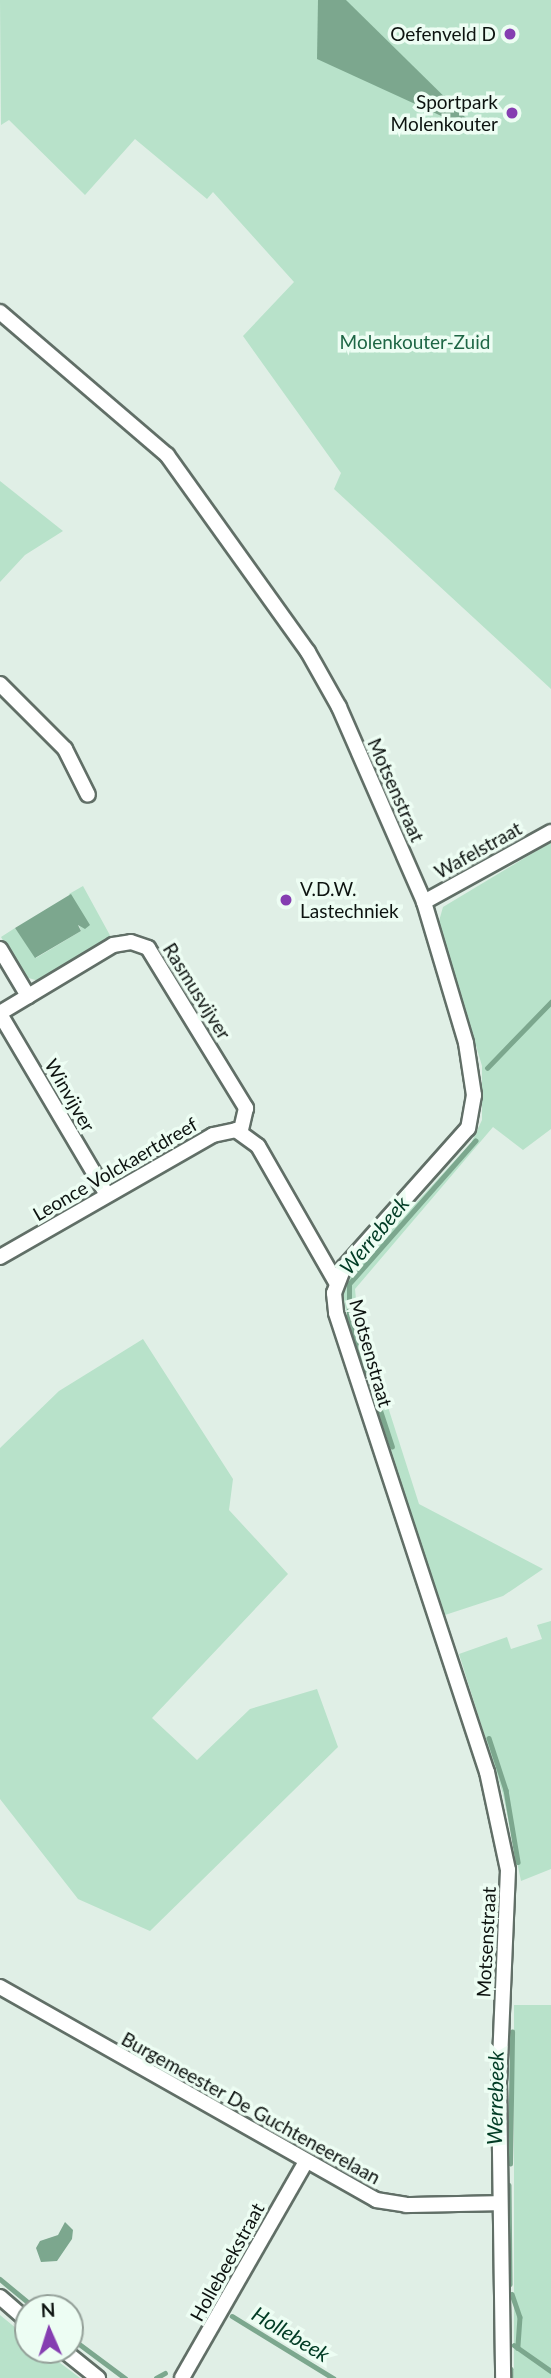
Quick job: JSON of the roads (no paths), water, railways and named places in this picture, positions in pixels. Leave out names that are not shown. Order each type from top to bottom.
[{"type":"street","name":"Motsenstraat","points":[[0,312],[145,433],[186,477],[324,679],[424,902],[466,1043],[473,1112],[459,1142],[362,1245],[336,1282],[336,1313],[486,1772],[502,1838],[510,1892],[501,2008],[499,2203],[503,2378]]},
{"type":"street","points":[[0,684],[65,749],[88,795]]},
{"type":"street","name":"Wafelstraat","points":[[424,902],[551,832]]},
{"type":"street","name":"Rasmusvijver","points":[[0,1014],[113,945],[131,942],[148,948],[246,1108],[241,1130]]},
{"type":"street","points":[[0,949],[28,996]]},
{"type":"street","name":"Winvijver","points":[[0,1014],[107,1195]]},
{"type":"street","points":[[241,1130],[258,1146],[336,1282]]},
{"type":"street","name":"Leonce Volckaertdreef","points":[[0,1257],[213,1135],[241,1130]]},
{"type":"street","name":"Burgemeester De Guchteneerelaan","points":[[2,1994],[362,2194],[391,2203],[499,2203]]},
{"type":"street","name":"Hollebeekstraat","points":[[182,2378],[305,2163]]},
{"type":"street","points":[[0,2297],[14,2309]]},
{"type":"street","points":[[80,2364],[98,2378]]},
{"type":"waterway","name":"Werrebeek","points":[[487,1068],[551,1002]]},
{"type":"waterway","name":"Werrebeek","points":[[392,1447],[349,1316],[349,1284],[475,1141]]},
{"type":"waterway","name":"Werrebeek","points":[[489,1738],[506,1790],[518,1862]]},
{"type":"waterway","name":"Werrebeek","points":[[510,2164],[512,2032]]},
{"type":"waterway","name":"Werrebeek","points":[[509,2185],[510,2284]]},
{"type":"waterway","name":"Hollebeek","points":[[0,2279],[18,2294]]},
{"type":"waterway","name":"Werrebeek","points":[[512,2294],[520,2317],[518,2348]]},
{"type":"waterway","name":"Hollebeek","points":[[232,2316],[333,2378]]},
{"type":"waterway","name":"Hollebeek","points":[[514,2345],[551,2371]]},
{"type":"waterway","name":"Hollebeek","points":[[84,2347],[125,2378]]},
{"type":"waterway","name":"Hollebeek","points":[[511,2369],[511,2378]]},
{"type":"waterway","name":"Hollebeek","points":[[156,2378],[165,2373]]},
{"type":"place","name":"Oefenveld D","points":[[510,34]]},
{"type":"place","name":"Sportpark Molenkouter","points":[[512,113]]},
{"type":"place","name":"V.D.W. Lastechniek","points":[[286,900]]},
{"type":"park label","name":"Molenkouter-Zuid","points":[[415,342]]}]
